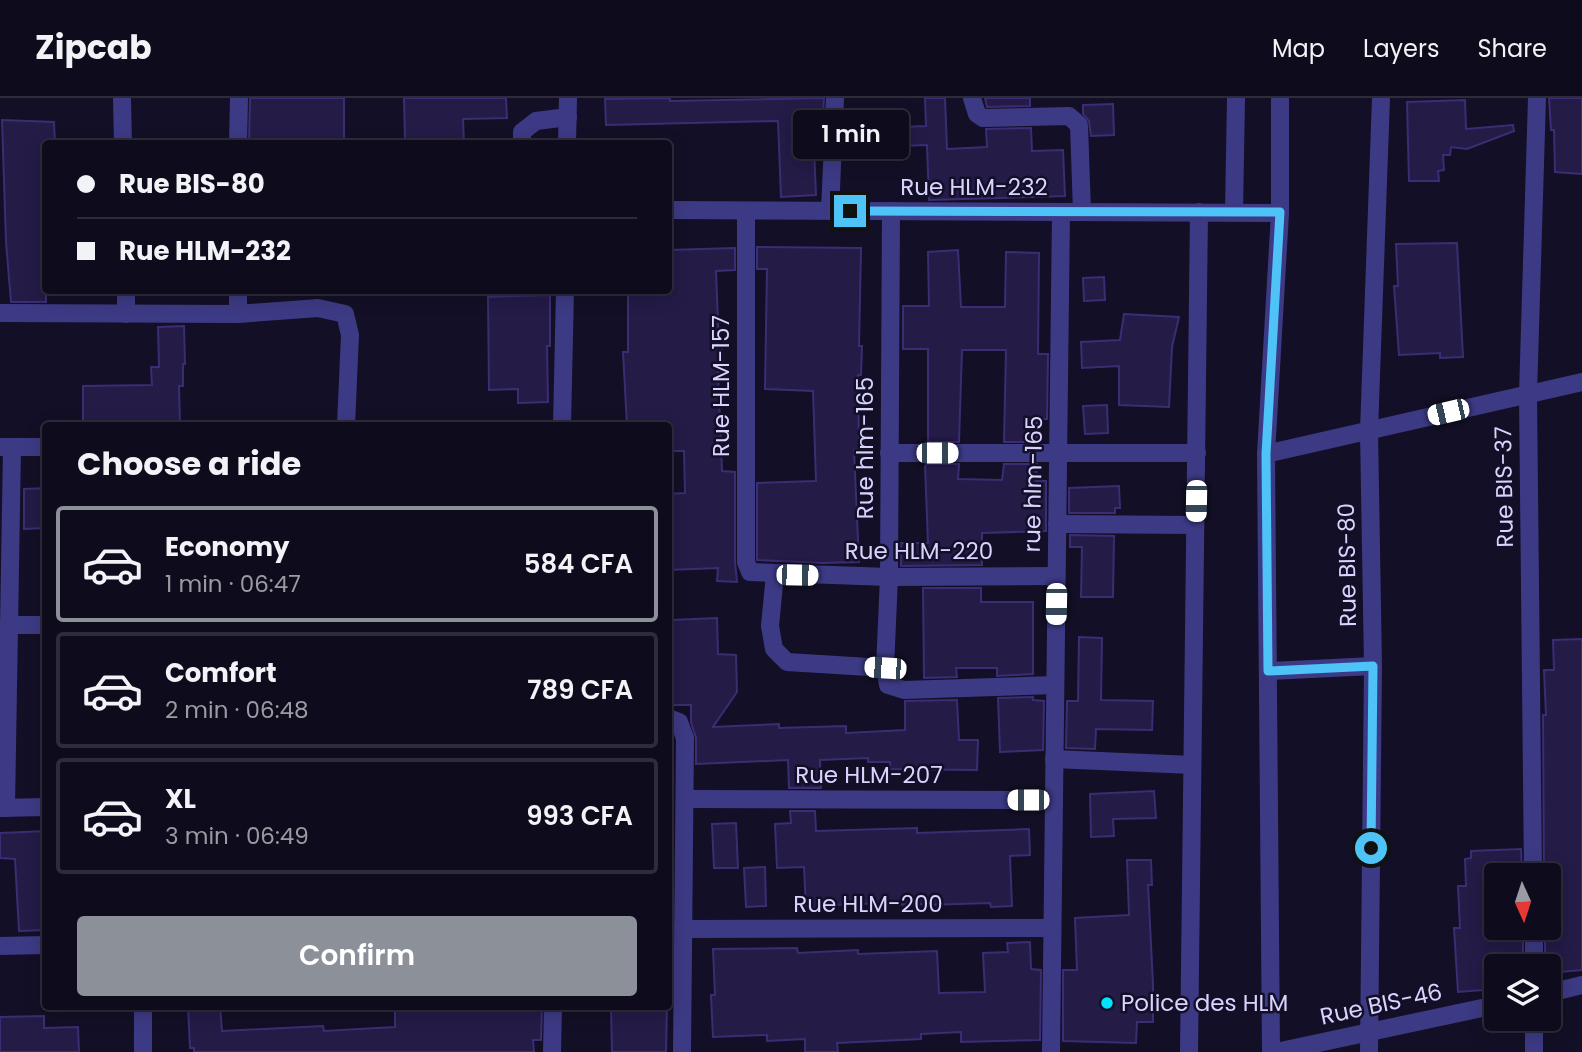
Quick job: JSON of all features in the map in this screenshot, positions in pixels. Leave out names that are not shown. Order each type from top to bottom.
[{"type":"street","points":[[122,98],[123,140]]},
{"type":"street","points":[[238,140],[239,98]]},
{"type":"street","points":[[568,98],[568,140]]},
{"type":"street","points":[[830,211],[835,98]]},
{"type":"street","points":[[972,98],[977,114],[983,118],[1069,116],[1074,119],[1079,125],[1082,212]]},
{"type":"street","points":[[1234,212],[1236,98]]},
{"type":"street","points":[[1274,1052],[1266,454],[1280,212],[1280,98]]},
{"type":"street","name":"Rue BIS-80","points":[[1368,1052],[1373,666],[1369,431],[1381,98]]},
{"type":"street","name":"Rue BIS-37","points":[[1533,863],[1528,394],[1537,98]]},
{"type":"street","points":[[522,140],[522,132],[537,121],[568,117]]},
{"type":"street","name":"Rue HLM-232","points":[[672,210],[1280,212]]},
{"type":"street","name":"Rue HLM-157","points":[[746,211],[746,562]]},
{"type":"street","name":"Rue hlm-165","points":[[886,677],[891,211]]},
{"type":"street","name":"rue hlm-165","points":[[1051,1052],[1061,212]]},
{"type":"street","points":[[1189,1052],[1199,212]]},
{"type":"street","points":[[125,294],[126,314]]},
{"type":"street","points":[[238,294],[238,314]]},
{"type":"street","points":[[562,422],[565,294]]},
{"type":"street","points":[[0,313],[238,314],[318,308],[345,314],[350,335],[346,422]]},
{"type":"street","points":[[1266,454],[1582,382]]},
{"type":"street","points":[[42,447],[6,447],[5,584],[9,625],[4,695],[3,808],[42,807]]},
{"type":"street","points":[[889,453],[1197,453]]},
{"type":"street","points":[[1057,524],[1195,525]]},
{"type":"street","name":"Rue HLM-220","points":[[746,562],[753,574],[1056,576]]},
{"type":"street","points":[[775,574],[771,626],[774,649],[787,662],[886,677],[904,690],[1055,685]]},
{"type":"street","points":[[9,625],[42,625]]},
{"type":"street","points":[[1268,671],[1373,666]]},
{"type":"street","points":[[674,720],[685,738],[682,1052]]},
{"type":"street","points":[[1054,759],[1192,765]]},
{"type":"street","name":"Rue HLM-207","points":[[685,799],[1054,800]]},
{"type":"street","name":"Rue HLM-200","points":[[683,929],[1052,928]]},
{"type":"street","points":[[0,946],[42,945]]},
{"type":"street","points":[[1561,990],[1582,985]]},
{"type":"street","name":"Rue BIS-46","points":[[1274,1052],[1484,1007]]},
{"type":"street","points":[[143,1010],[143,1052]]},
{"type":"street","points":[[552,1052],[553,1010]]},
{"type":"street","points":[[1534,1031],[1534,1052]]},
{"type":"building","points":[[250,98],[344,98],[344,140],[249,140]]},
{"type":"building","points":[[404,98],[506,98],[507,118],[463,119],[464,140],[405,139]]},
{"type":"building","points":[[670,98],[670,101],[824,98],[821,149],[814,149],[816,195],[781,197],[778,121],[606,125],[605,99]]},
{"type":"building","points":[[925,98],[945,98],[947,149],[987,147],[986,129],[1031,128],[1032,151],[1063,150],[1065,196],[929,200],[927,145],[844,148],[845,129],[926,126]]},
{"type":"building","points":[[985,98],[1030,98],[1030,106],[987,107]]},
{"type":"building","points":[[1549,98],[1582,98],[1582,174],[1555,172],[1554,130],[1551,130]]},
{"type":"building","points":[[1465,100],[1466,129],[1513,125],[1514,131],[1467,149],[1451,147],[1450,155],[1443,155],[1444,170],[1438,171],[1439,181],[1409,181],[1407,102]]},
{"type":"building","points":[[1113,104],[1114,135],[1091,136],[1089,121],[1083,114],[1083,105]]},
{"type":"building","points":[[2,120],[54,122],[55,140],[42,140],[42,294],[46,294],[46,302],[11,302]]},
{"type":"building","points":[[1457,243],[1463,357],[1440,358],[1440,353],[1399,355],[1394,286],[1398,286],[1396,244]]},
{"type":"building","points":[[757,247],[861,248],[859,449],[854,450],[859,562],[757,560],[757,483],[816,481],[813,391],[765,389],[767,269],[757,269]]},
{"type":"building","points":[[735,248],[735,270],[716,271],[719,348],[722,348],[723,372],[718,372],[722,471],[735,472],[737,582],[717,581],[718,568],[672,570],[672,494],[685,493],[684,451],[673,451],[672,422],[627,422],[623,352],[628,352],[628,294],[672,294],[672,250]]},
{"type":"building","points":[[958,250],[961,307],[1005,307],[1006,252],[1039,253],[1038,354],[1048,354],[1047,419],[1037,419],[1037,442],[1004,442],[1006,350],[962,350],[959,442],[928,442],[928,349],[903,349],[903,306],[929,306],[928,252]]},
{"type":"building","points":[[1104,277],[1105,300],[1084,301],[1083,278]]},
{"type":"building","points":[[550,295],[548,402],[518,403],[518,389],[489,390],[488,297]]},
{"type":"building","points":[[1124,314],[1179,317],[1172,347],[1169,407],[1119,405],[1119,366],[1082,368],[1081,342],[1120,340]]},
{"type":"building","points":[[184,326],[185,364],[183,386],[179,386],[180,422],[83,422],[83,386],[152,385],[151,367],[159,367],[158,327]]},
{"type":"building","points":[[1107,405],[1108,433],[1085,434],[1083,406]]},
{"type":"building","points":[[959,464],[958,479],[1002,480],[1004,464],[1037,464],[1036,481],[1046,481],[1046,531],[982,533],[982,565],[901,566],[901,543],[928,543],[925,466]]},
{"type":"building","points":[[1119,486],[1120,508],[1115,508],[1115,513],[1069,513],[1069,488]]},
{"type":"building","points":[[42,488],[42,528],[24,529],[24,489]]},
{"type":"building","points":[[1070,535],[1114,536],[1113,597],[1081,597],[1082,547],[1070,547]]},
{"type":"building","points":[[923,588],[981,588],[981,602],[1033,602],[1033,674],[997,676],[997,668],[956,668],[957,677],[924,678]]},
{"type":"building","points":[[717,618],[718,654],[736,655],[737,692],[713,727],[779,724],[779,728],[846,726],[846,733],[905,730],[905,701],[957,700],[959,740],[978,740],[977,770],[890,769],[890,762],[868,762],[868,758],[820,760],[821,788],[789,788],[788,760],[696,764],[696,738],[691,722],[691,705],[672,705],[672,620]]},
{"type":"building","points":[[1079,637],[1102,638],[1101,700],[1153,701],[1152,730],[1096,729],[1095,749],[1066,748],[1067,701],[1078,701]]},
{"type":"building","points":[[1582,639],[1582,970],[1561,972],[1561,954],[1545,954],[1545,940],[1561,940],[1561,863],[1544,863],[1544,670],[1554,670],[1553,640]]},
{"type":"building","points":[[1033,697],[1033,700],[1044,701],[1043,750],[1000,752],[998,698]]},
{"type":"building","points":[[1154,791],[1156,818],[1113,819],[1114,836],[1091,837],[1090,794]]},
{"type":"building","points":[[790,811],[815,811],[816,831],[917,828],[917,833],[1029,829],[1030,855],[1010,856],[1012,906],[991,907],[990,903],[888,903],[828,905],[828,909],[806,911],[804,867],[777,868],[775,824],[791,823]]},
{"type":"building","points":[[736,823],[738,868],[714,868],[712,824]]},
{"type":"building","points":[[42,831],[42,930],[19,931],[15,859],[0,858],[0,833]]},
{"type":"building","points":[[1521,849],[1522,863],[1484,863],[1484,940],[1523,940],[1523,954],[1484,954],[1484,990],[1458,992],[1454,928],[1460,928],[1458,886],[1466,886],[1465,859],[1471,858],[1471,851]]},
{"type":"building","points":[[1127,860],[1151,860],[1152,885],[1148,885],[1153,1022],[1137,1022],[1136,1043],[1063,1041],[1063,970],[1077,970],[1075,918],[1129,915]]},
{"type":"building","points":[[765,867],[766,906],[746,907],[744,868]]},
{"type":"building","points":[[1030,942],[1031,969],[1041,970],[1040,1040],[961,1042],[961,1032],[921,1034],[921,1039],[837,1043],[838,1052],[805,1052],[805,1039],[767,1041],[767,1035],[713,1037],[713,949],[797,948],[798,953],[858,950],[858,954],[937,951],[939,993],[985,992],[983,953],[1008,952],[1007,943]]},
{"type":"building","points":[[188,1010],[220,1010],[222,1031],[323,1026],[324,1031],[395,1027],[395,1010],[542,1010],[541,1040],[533,1040],[534,1052],[194,1052],[194,1048],[190,1048]]},
{"type":"building","points":[[611,1010],[667,1010],[666,1052],[612,1052]]},
{"type":"building","points":[[44,1016],[44,1028],[78,1027],[79,1052],[0,1052],[0,1017]]},
{"type":"place","name":"Police des HLM","points":[[1107,1003]]},
{"type":"route","points":[[850,211],[1280,212],[1266,454],[1268,671],[1373,666],[1371,848]]}]
